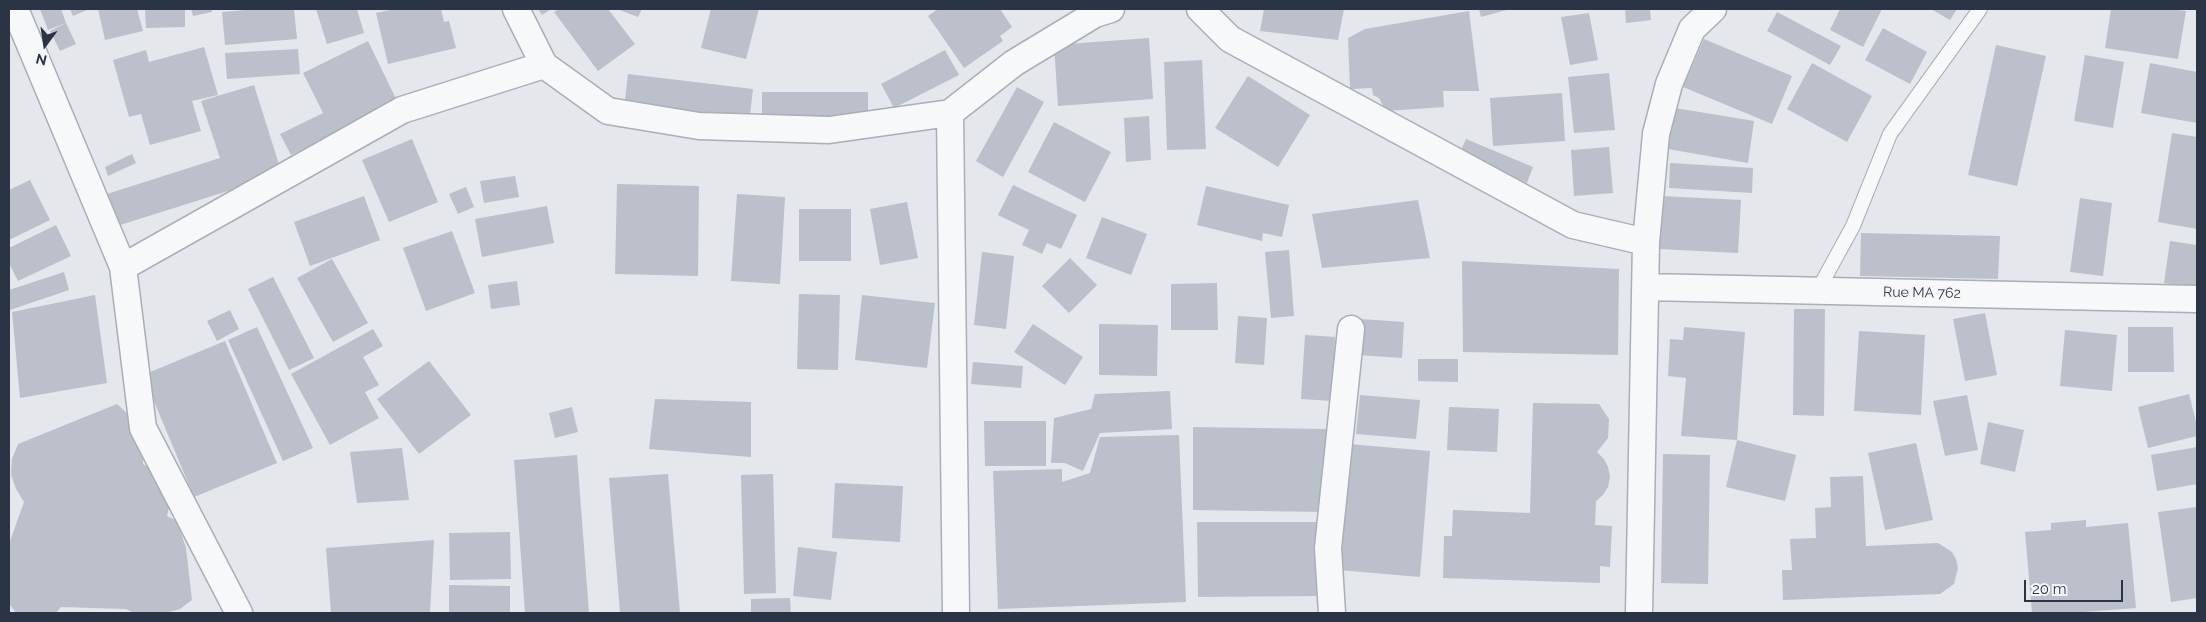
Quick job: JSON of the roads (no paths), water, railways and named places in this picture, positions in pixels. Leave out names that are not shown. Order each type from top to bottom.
[{"type":"street","points":[[15,9],[123,267],[143,428],[239,613]]},
{"type":"street","points":[[516,9],[544,65],[608,111],[699,126],[829,130],[950,113],[1014,63],[1095,14],[1111,9]]},
{"type":"street","points":[[1200,9],[1230,39],[1573,225],[1646,242]]},
{"type":"street","points":[[1639,613],[1646,242],[1656,134],[1668,84],[1692,29],[1713,9]]},
{"type":"street","points":[[123,267],[402,110],[544,65]]},
{"type":"street","points":[[950,113],[956,613]]},
{"type":"street","name":"Rue MA 762","points":[[1646,287],[2197,299]]},
{"type":"street","points":[[1332,613],[1328,548],[1351,328]]},
{"type":"lane","points":[[1818,290],[1853,226],[1890,134],[1980,9]]}]
